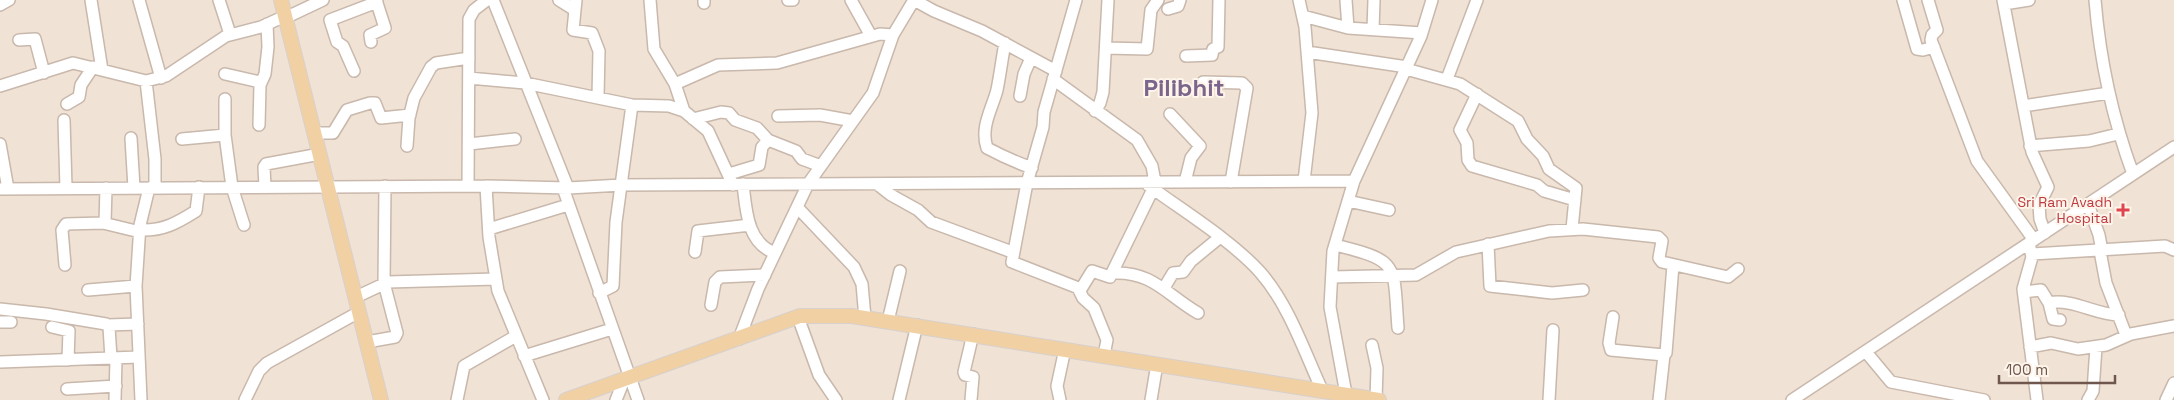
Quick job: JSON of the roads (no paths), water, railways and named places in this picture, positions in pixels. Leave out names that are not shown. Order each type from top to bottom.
[{"type":"main road","points":[[281,0],[381,400]]},
{"type":"main road","points":[[566,400],[584,397],[627,379],[798,317],[852,316],[918,325],[1377,400]]},
{"type":"street","points":[[0,5],[9,0]]},
{"type":"street","points":[[91,0],[98,68]]},
{"type":"street","points":[[139,0],[161,78]]},
{"type":"street","points":[[219,0],[230,34]]},
{"type":"street","points":[[0,86],[73,63],[146,81],[161,78],[230,34],[267,24],[323,0]]},
{"type":"street","points":[[468,186],[470,19],[474,10],[486,0]]},
{"type":"street","points":[[493,0],[565,188],[568,205],[612,328],[627,379],[638,400]]},
{"type":"street","points":[[559,0],[575,5],[574,30],[592,33],[599,46],[598,97]]},
{"type":"street","points":[[650,0],[654,49],[675,84],[689,115]]},
{"type":"street","points":[[788,0],[793,0]]},
{"type":"street","points":[[850,0],[871,36]]},
{"type":"street","points":[[739,339],[765,275],[808,184],[873,93],[893,35],[914,0],[1005,43],[1031,58],[1054,75],[1094,111],[1137,140],[1152,166],[1151,184],[1112,273],[1107,278],[1092,271],[1083,288],[1078,288],[1016,265],[1011,260],[1054,75],[1076,0]]},
{"type":"street","points":[[1094,111],[1102,99],[1108,0]]},
{"type":"street","points":[[1106,48],[1148,48],[1151,10],[1158,0]]},
{"type":"street","points":[[1168,9],[1178,6],[1180,0]]},
{"type":"street","points":[[1186,56],[1212,55],[1213,49],[1218,47],[1219,0]]},
{"type":"street","points":[[1299,0],[1303,16],[1312,113],[1304,181]]},
{"type":"street","points":[[1346,0],[1348,28]]},
{"type":"street","points":[[1373,30],[1374,0]]},
{"type":"street","points":[[1344,396],[1330,307],[1335,245],[1354,181],[1422,33],[1432,0]]},
{"type":"street","points":[[1449,80],[1477,0]]},
{"type":"street","points":[[1903,0],[1918,49],[1934,47]]},
{"type":"street","points":[[1928,0],[1937,30],[1931,37],[1934,47],[1977,161],[2032,246],[2024,292],[2037,400]]},
{"type":"street","points":[[2029,0],[2004,2],[2030,146],[2048,186],[2039,205],[2040,219],[2045,233]]},
{"type":"street","points":[[2095,0],[2099,49],[2109,94],[2118,134],[2134,174]]},
{"type":"street","points":[[354,71],[343,46],[337,42],[330,20],[376,1],[384,28],[370,35],[370,42]]},
{"type":"street","points":[[1303,16],[1348,28],[1422,33]]},
{"type":"street","points":[[259,125],[260,82],[265,74],[268,47],[267,24]]},
{"type":"street","points":[[675,84],[718,65],[777,63],[871,36],[886,33],[893,35]]},
{"type":"street","points":[[19,40],[34,39],[44,73]]},
{"type":"street","points":[[1005,43],[997,90],[990,106],[985,141],[987,148],[1001,154],[1008,160],[1032,168]]},
{"type":"street","points":[[1307,52],[1406,68],[1449,80],[1477,94],[1518,121],[1527,139],[1543,156],[1549,169],[1576,188],[1572,229]]},
{"type":"street","points":[[407,146],[410,115],[415,96],[433,64],[469,58]]},
{"type":"street","points":[[1020,96],[1024,74],[1031,58]]},
{"type":"street","points":[[67,104],[79,97],[81,85],[98,68]]},
{"type":"street","points":[[225,74],[260,82]]},
{"type":"street","points":[[468,78],[525,83],[632,105],[669,106],[689,115],[708,131],[735,181],[750,225],[762,246],[775,253]]},
{"type":"street","points":[[141,400],[136,286],[140,231],[152,188],[156,159],[146,81]]},
{"type":"street","points":[[1203,82],[1242,83],[1247,86],[1231,182]]},
{"type":"street","points":[[1477,94],[1460,130],[1467,143],[1468,160],[1472,166],[1538,185],[1544,191],[1575,200]]},
{"type":"street","points":[[2023,106],[2109,94]]},
{"type":"street","points":[[225,100],[225,135],[232,187],[244,224]]},
{"type":"street","points":[[315,133],[333,133],[348,110],[370,102],[375,103],[381,118],[410,115]]},
{"type":"street","points":[[599,293],[613,286],[616,222],[632,105]]},
{"type":"street","points":[[689,115],[725,112],[732,115],[735,120],[757,128],[768,140],[796,151],[802,159],[821,166]]},
{"type":"street","points":[[1170,114],[1200,146],[1191,158],[1185,182]]},
{"type":"street","points":[[778,116],[820,115],[853,121]]},
{"type":"street","points":[[64,120],[66,188]]},
{"type":"street","points":[[2030,146],[2088,141],[2118,134]]},
{"type":"street","points":[[182,139],[225,135]]},
{"type":"street","points":[[131,138],[134,188]]},
{"type":"street","points":[[469,144],[515,139]]},
{"type":"street","points":[[735,181],[759,165],[762,147],[768,140]]},
{"type":"street","points":[[0,144],[4,189],[385,186],[565,188],[735,181],[808,184],[1151,184],[1354,181]]},
{"type":"street","points":[[1792,400],[2032,246],[2045,233],[2174,147]]},
{"type":"street","points":[[265,187],[264,167],[266,164],[320,154]]},
{"type":"street","points":[[877,184],[891,195],[918,210],[931,222],[1012,252]]},
{"type":"street","points":[[1151,184],[1260,272],[1275,292],[1300,340],[1322,390]]},
{"type":"street","points":[[367,342],[397,335],[384,283],[385,186]]},
{"type":"street","points":[[486,186],[489,229],[496,280],[504,307],[543,400]]},
{"type":"street","points":[[66,266],[62,230],[64,225],[106,223],[140,231],[155,231],[168,227],[196,211],[199,187]]},
{"type":"street","points":[[106,188],[106,223]]},
{"type":"street","points":[[1348,201],[1389,210]]},
{"type":"street","points":[[2088,204],[2100,235],[2106,283],[2126,336]]},
{"type":"street","points":[[489,229],[568,205]]},
{"type":"street","points":[[797,207],[854,267],[863,292],[865,318]]},
{"type":"street","points":[[695,252],[698,231],[750,225]]},
{"type":"street","points":[[1332,277],[1418,274],[1456,252],[1522,236],[1572,229],[1628,232],[1658,237],[1662,241],[1660,260],[1673,265],[1728,277],[1738,269]]},
{"type":"street","points":[[1164,288],[1171,274],[1184,272],[1191,261],[1219,238]]},
{"type":"street","points":[[1488,244],[1490,286],[1552,293],[1583,290]]},
{"type":"street","points":[[1335,245],[1377,257],[1385,262],[1394,276],[1398,328]]},
{"type":"street","points":[[2032,246],[2060,250],[2101,251],[2166,246],[2174,250]]},
{"type":"street","points":[[1659,400],[1664,355],[1666,353],[1673,265]]},
{"type":"street","points":[[888,321],[900,270]]},
{"type":"street","points":[[1112,273],[1137,274],[1164,288],[1178,302],[1198,313]]},
{"type":"street","points":[[711,305],[715,282],[720,277],[765,275]]},
{"type":"street","points":[[356,297],[384,283],[496,280]]},
{"type":"street","points":[[88,290],[136,286]]},
{"type":"street","points":[[1078,288],[1083,298],[1094,308],[1107,340],[1104,356]]},
{"type":"street","points":[[2024,292],[2041,290],[2049,303],[2053,319],[2060,320]]},
{"type":"street","points":[[2049,303],[2055,302],[2092,309],[2107,315],[2119,314]]},
{"type":"street","points":[[0,309],[46,314],[108,325],[138,324]]},
{"type":"street","points":[[245,400],[259,371],[267,362],[360,312]]},
{"type":"street","points":[[798,317],[819,375],[836,400]]},
{"type":"street","points":[[1613,317],[1609,343],[1611,350],[1664,355]]},
{"type":"street","points":[[108,325],[114,358],[115,400]]},
{"type":"street","points":[[898,400],[905,382],[918,325]]},
{"type":"street","points":[[2030,348],[2051,343],[2078,349],[2096,347],[2111,344],[2126,336],[2174,326]]},
{"type":"street","points":[[52,327],[68,330],[68,360]]},
{"type":"street","points":[[524,356],[612,328]]},
{"type":"street","points":[[1549,400],[1553,330]]},
{"type":"street","points":[[970,400],[973,377],[965,375],[964,372],[973,334]]},
{"type":"street","points":[[457,400],[464,366],[516,336]]},
{"type":"street","points":[[1372,345],[1377,368],[1377,400]]},
{"type":"street","points":[[2088,400],[2093,390],[2096,347]]},
{"type":"street","points":[[1060,400],[1057,386],[1065,349]]},
{"type":"street","points":[[1866,352],[1890,382],[1984,400]]},
{"type":"street","points":[[0,362],[139,357]]},
{"type":"street","points":[[1151,400],[1157,364]]},
{"type":"street","points":[[616,400],[627,379]]},
{"type":"street","points":[[2166,400],[2174,383]]},
{"type":"street","points":[[67,389],[116,386]]},
{"type":"place","name":"Sri Ram Avadh Hospital","points":[[2123,210]]},
{"type":"district","name":"Pilibhit","points":[[1184,88]]}]
